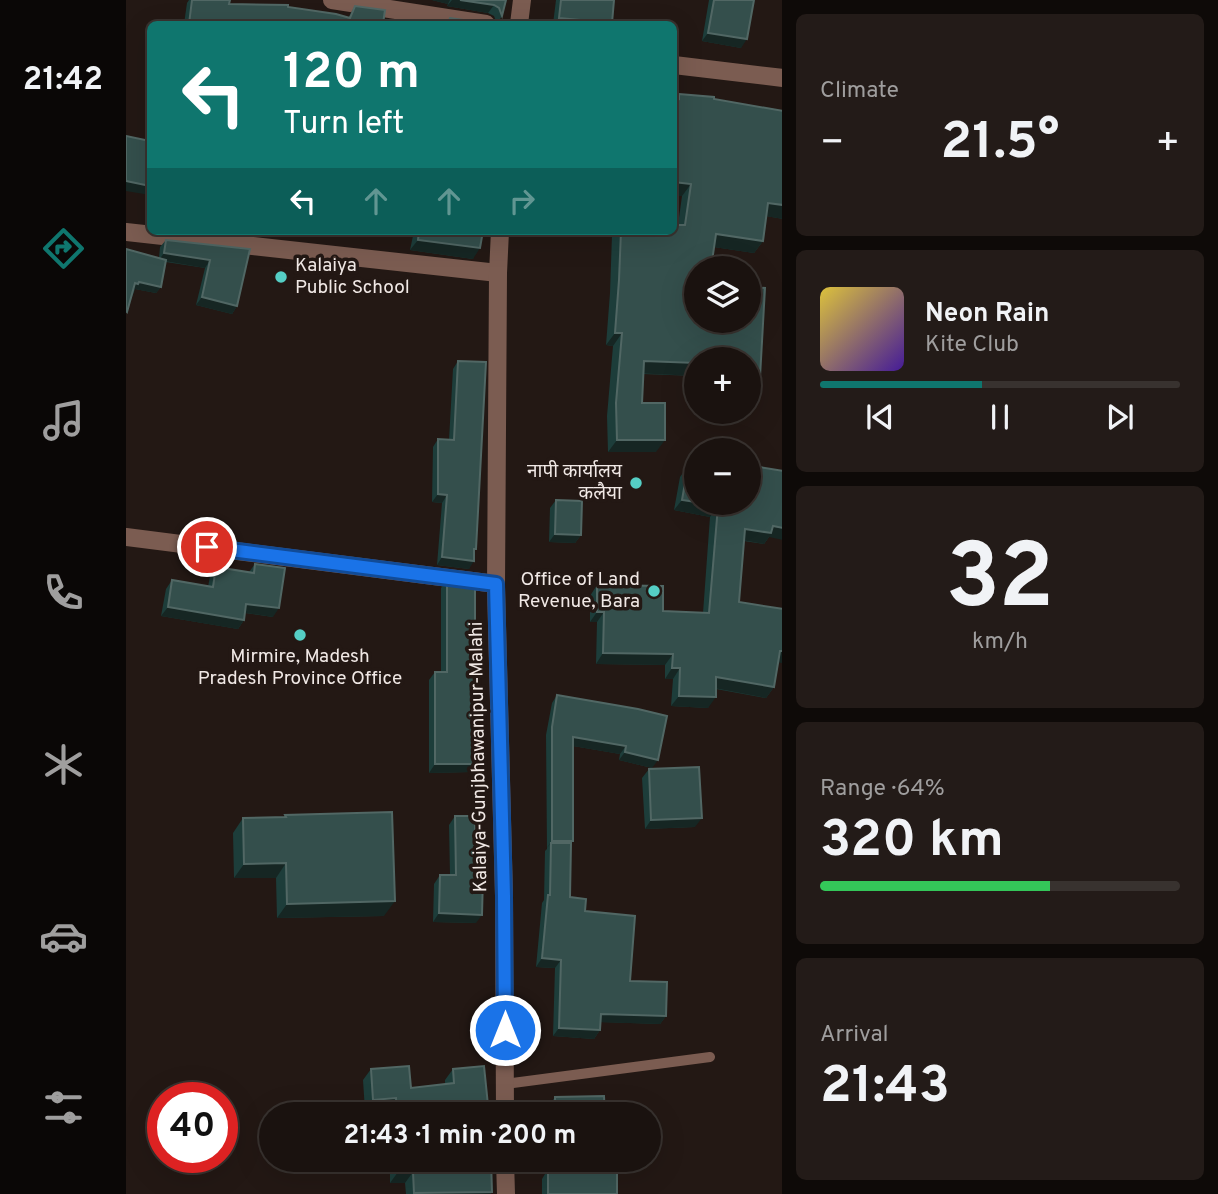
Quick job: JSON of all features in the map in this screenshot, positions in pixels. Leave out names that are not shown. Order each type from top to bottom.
[{"type":"street","points":[[332,0],[467,21]]},
{"type":"street","points":[[519,21],[522,0]]},
{"type":"street","points":[[677,65],[782,78]]},
{"type":"street","points":[[126,232],[147,234]]},
{"type":"street","points":[[153,235],[498,274]]},
{"type":"street","name":"Kalaiya-Gunjbhawanipur-Malahi","points":[[500,235],[496,584],[504,896],[505,1102]]},
{"type":"street","points":[[126,537],[496,584]]},
{"type":"street","points":[[505,1172],[506,1194]]},
{"type":"lane","points":[[505,1084],[710,1057]]},
{"type":"building","points":[[192,0],[288,5],[350,18],[355,6],[385,10],[383,21],[189,21]]},
{"type":"building","points":[[460,0],[506,0],[502,16],[499,8],[494,5]]},
{"type":"building","points":[[561,0],[614,0],[612,21],[559,18]]},
{"type":"building","points":[[714,0],[754,0],[747,39],[708,33]]},
{"type":"building","points":[[450,18],[470,21],[449,21]]},
{"type":"building","points":[[679,94],[714,97],[782,111],[782,205],[768,203],[763,241],[716,234],[713,256],[684,256],[684,333],[761,333],[761,288],[765,288],[761,359],[761,347],[684,347],[684,363],[644,361],[642,403],[665,403],[665,440],[617,440],[616,403],[622,333],[615,333],[621,235],[677,235],[677,225],[685,225],[691,184],[677,182]]},
{"type":"building","points":[[126,136],[147,140],[147,185],[126,181]]},
{"type":"building","points":[[419,235],[482,235],[480,248],[418,240]]},
{"type":"building","points":[[166,240],[250,249],[237,306],[202,297],[210,260],[164,253]]},
{"type":"building","points":[[126,249],[166,260],[161,287],[135,283],[127,312],[126,311]]},
{"type":"building","points":[[458,361],[486,362],[474,561],[442,557],[447,495],[438,494],[438,439],[454,440]]},
{"type":"building","points":[[761,467],[782,471],[782,528],[773,526],[771,533],[745,529],[739,602],[782,609],[782,651],[774,687],[716,677],[716,697],[679,696],[680,668],[672,668],[673,654],[603,653],[604,612],[597,612],[597,585],[663,586],[663,611],[709,613],[717,515],[761,515]]},
{"type":"building","points":[[556,500],[582,501],[581,535],[555,534]]},
{"type":"building","points":[[255,564],[285,568],[279,608],[246,604],[244,620],[168,607],[172,580],[213,587],[216,567],[254,573]]},
{"type":"building","points":[[447,580],[475,583],[477,764],[435,764],[435,672],[447,672]]},
{"type":"building","points":[[557,695],[667,716],[658,760],[625,752],[626,746],[573,737],[573,841],[552,841],[552,727]]},
{"type":"building","points":[[699,767],[702,818],[651,820],[649,769]]},
{"type":"building","points":[[392,812],[395,901],[287,904],[286,863],[244,864],[243,818]]},
{"type":"building","points":[[455,816],[475,816],[476,876],[483,876],[482,915],[439,913],[440,875],[456,875]]},
{"type":"building","points":[[551,843],[571,843],[570,897],[586,899],[585,911],[635,916],[630,981],[667,982],[666,1016],[601,1014],[600,1030],[559,1028],[561,960],[542,958],[550,895]]},
{"type":"building","points":[[409,1066],[411,1088],[454,1083],[453,1069],[484,1066],[488,1102],[396,1102],[396,1098],[373,1100],[371,1069]]},
{"type":"building","points":[[604,1096],[604,1102],[555,1102],[555,1097]]},
{"type":"building","points":[[413,1172],[491,1172],[492,1192],[414,1193]]},
{"type":"building","points":[[548,1172],[617,1172],[617,1194],[548,1194]]},
{"type":"place","name":"Kalaiya Public School","points":[[281,277]]},
{"type":"place","name":"नापी कार्यालय कलैया","points":[[636,483]]},
{"type":"place","name":"Office of Land Revenue, Bara","points":[[654,591]]},
{"type":"place","name":"Mirmire, Madesh Pradesh Province Office","points":[[300,635]]},
{"type":"route","points":[[207,547],[496,584],[505,1030]]}]
